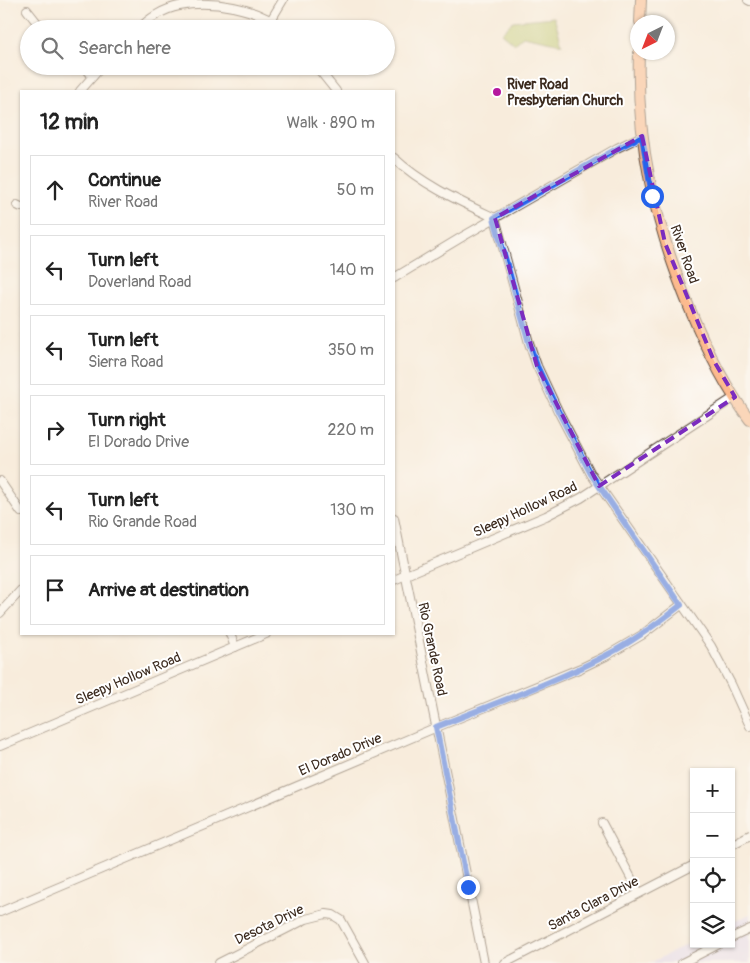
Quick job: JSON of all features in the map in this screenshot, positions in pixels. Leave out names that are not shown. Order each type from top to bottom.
[{"type":"main road","points":[[640,0],[640,15]]},
{"type":"main road","name":"River Road","points":[[639,60],[640,120],[651,191],[672,260],[701,335],[735,397],[746,407],[750,420]]},
{"type":"street","points":[[150,20],[156,15],[177,6],[206,4],[248,11],[271,20],[283,0]]},
{"type":"street","points":[[27,10],[35,20]]},
{"type":"street","points":[[323,75],[335,90]]},
{"type":"street","points":[[81,90],[93,76]]},
{"type":"street","points":[[395,277],[494,218],[642,136]]},
{"type":"street","points":[[395,159],[426,183],[453,199],[494,218],[529,343],[537,366],[558,411],[599,486],[711,646],[721,663],[750,726]]},
{"type":"street","name":"Sleepy Hollow Road","points":[[395,580],[546,516],[599,486],[735,397]]},
{"type":"street","points":[[0,481],[20,511]]},
{"type":"street","name":"Rio Grande Road","points":[[395,523],[484,963]]},
{"type":"street","points":[[0,613],[20,591]]},
{"type":"street","name":"El Dorado Drive","points":[[0,912],[606,656],[642,635],[681,605]]},
{"type":"street","points":[[230,635],[235,647]]},
{"type":"street","name":"Sleepy Hollow Road","points":[[0,746],[264,635]]},
{"type":"street","points":[[602,822],[639,893]]},
{"type":"street","points":[[735,843],[750,835]]},
{"type":"street","name":"Santa Clara Drive","points":[[505,963],[690,867]]},
{"type":"street","name":"Desota Drive","points":[[219,963],[306,920],[326,914],[333,914],[341,920],[365,963]]},
{"type":"street","points":[[735,936],[750,929]]},
{"type":"street","points":[[682,963],[711,948]]},
{"type":"highlighted area","points":[[642,136],[665,243],[714,361],[735,397],[599,486],[537,366],[495,218]]},
{"type":"shaded area","points":[[750,914],[750,963],[650,963],[690,943],[690,948],[735,948],[735,921]]},
{"type":"green space","points":[[554,17],[562,44],[523,36],[514,44],[501,33],[513,21]]},
{"type":"place","name":"River Road Presbyterian Church","points":[[497,92]]},
{"type":"route","points":[[468,887],[436,727],[606,656],[642,635],[681,605],[591,474],[558,411],[537,366],[529,343],[494,218],[642,136],[652,196]]}]
